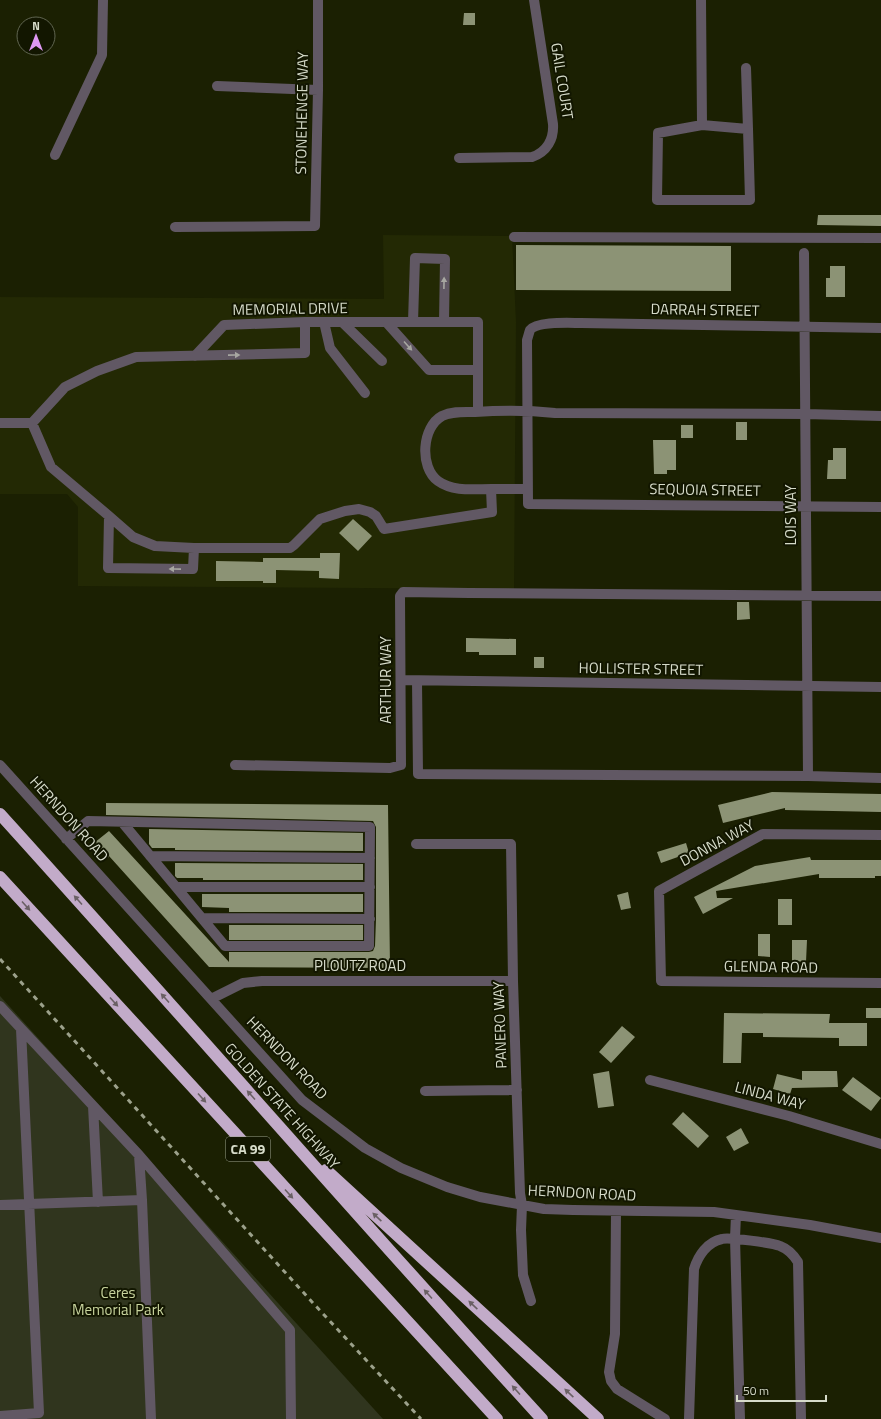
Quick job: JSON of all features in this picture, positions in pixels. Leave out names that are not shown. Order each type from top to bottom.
[{"type":"highway","name":"GOLDEN STATE HIGHWAY","points":[[0,814],[427,1293],[542,1419]]},
{"type":"highway","name":"CA 99","points":[[0,877],[496,1419]]},
{"type":"highway","points":[[277,1124],[598,1419]]},
{"type":"street","points":[[55,155],[102,55],[103,0]]},
{"type":"street","name":"STONEHENGE WAY","points":[[175,227],[315,226],[318,0]]},
{"type":"street","name":"GAIL COURT","points":[[459,158],[532,157],[541,152],[551,141],[553,135],[553,124],[534,0]]},
{"type":"street","points":[[701,0],[702,125]]},
{"type":"street","points":[[746,68],[748,129],[750,200],[657,200],[658,133],[702,125],[748,129]]},
{"type":"street","points":[[217,86],[318,90]]},
{"type":"street","points":[[514,237],[881,238]]},
{"type":"street","name":"LOIS WAY","points":[[804,253],[808,776]]},
{"type":"street","points":[[413,322],[415,258],[445,259],[444,322]]},
{"type":"street","points":[[0,423],[32,423],[65,387],[97,371],[136,357],[306,353],[305,322]]},
{"type":"street","name":"MEMORIAL DRIVE","points":[[195,356],[224,325],[305,322],[478,322],[478,412]]},
{"type":"street","points":[[324,322],[330,348],[365,393]]},
{"type":"street","points":[[342,322],[382,361]]},
{"type":"street","points":[[386,322],[429,370],[478,370]]},
{"type":"street","name":"DARRAH STREET","points":[[528,410],[527,340],[530,330],[539,324],[581,323],[881,328]]},
{"type":"street","points":[[528,410],[527,489],[451,487],[437,480],[429,468],[425,454],[426,442],[429,431],[435,423],[442,416],[454,413],[528,410],[562,413],[806,414],[881,416]]},
{"type":"street","points":[[32,423],[50,467],[133,537],[155,546],[194,548],[290,548],[320,519],[345,511],[359,509],[370,512],[376,516],[384,529],[492,512],[491,489]]},
{"type":"street","name":"SEQUOIA STREET","points":[[527,489],[528,504],[881,507]]},
{"type":"street","points":[[109,516],[108,568],[193,569],[194,548]]},
{"type":"street","name":"ARTHUR WAY","points":[[234,765],[390,768],[401,765],[400,596],[403,592],[807,595]]},
{"type":"street","points":[[807,595],[881,596]]},
{"type":"street","name":"HOLLISTER STREET","points":[[401,680],[881,686]]},
{"type":"street","points":[[417,681],[418,774],[808,776],[881,778]]},
{"type":"street","name":"HERNDON ROAD","points":[[0,765],[302,1100],[365,1148],[401,1168],[447,1187],[480,1197],[522,1205],[566,1210],[714,1212],[810,1225],[881,1238]]},
{"type":"street","points":[[66,839],[88,821],[370,827],[369,946],[225,946],[122,822]]},
{"type":"street","name":"DONNA WAY","points":[[661,981],[660,891],[763,834],[881,835]]},
{"type":"street","name":"PANERO WAY","points":[[416,844],[511,844],[513,981],[520,1193],[522,1205],[521,1230],[523,1275],[531,1301]]},
{"type":"street","points":[[150,856],[370,858]]},
{"type":"street","points":[[176,887],[370,887]]},
{"type":"street","points":[[202,918],[370,918]]},
{"type":"street","name":"PLOUTZ ROAD","points":[[211,999],[243,983],[262,981],[513,981]]},
{"type":"street","name":"GLENDA ROAD","points":[[661,981],[881,983]]},
{"type":"street","points":[[0,1006],[139,1154],[290,1330],[291,1419]]},
{"type":"street","points":[[0,1416],[39,1414],[21,1029]]},
{"type":"street","name":"LINDA WAY","points":[[650,1080],[796,1118],[881,1144]]},
{"type":"street","points":[[425,1091],[517,1090]]},
{"type":"street","points":[[93,1106],[98,1202]]},
{"type":"street","points":[[139,1154],[151,1419]]},
{"type":"street","points":[[0,1205],[142,1200]]},
{"type":"street","points":[[616,1210],[615,1334],[609,1372],[610,1377],[617,1388],[665,1419]]},
{"type":"street","points":[[736,1215],[735,1238],[740,1419]]},
{"type":"street","points":[[689,1419],[694,1269],[697,1259],[713,1242],[722,1239],[735,1238],[779,1245],[792,1252],[798,1262],[801,1419]]},
{"type":"shaded area","points":[[383,235],[512,236],[516,322],[514,589],[78,586],[78,507],[67,494],[0,494],[0,297],[384,299]]},
{"type":"green space","name":"Ceres Memorial Park","points":[[0,996],[383,1419],[0,1419]]},
{"type":"building","points":[[464,13],[475,13],[475,25],[463,25]]},
{"type":"building","points":[[818,215],[881,215],[881,226],[817,225]]},
{"type":"building","points":[[516,245],[731,246],[731,291],[516,290]]},
{"type":"building","points":[[830,266],[845,266],[845,297],[826,297],[826,278],[830,278]]},
{"type":"building","points":[[736,422],[747,422],[747,440],[736,440]]},
{"type":"building","points":[[681,425],[693,425],[693,438],[681,438]]},
{"type":"building","points":[[653,440],[676,440],[676,470],[667,470],[667,474],[654,474]]},
{"type":"building","points":[[833,448],[846,448],[846,479],[827,479],[828,460],[833,460]]},
{"type":"building","points":[[353,519],[372,536],[358,551],[339,533]]},
{"type":"building","points":[[320,553],[340,553],[339,579],[319,578],[319,571],[276,570],[276,583],[263,583],[263,581],[216,581],[216,561],[263,562],[263,558],[320,558]]},
{"type":"building","points":[[737,602],[749,602],[750,619],[737,620]]},
{"type":"building","points":[[466,638],[516,639],[516,655],[479,655],[479,652],[466,652]]},
{"type":"building","points":[[534,657],[544,657],[544,668],[534,668]]},
{"type":"building","points":[[772,792],[881,794],[881,812],[785,810],[785,808],[723,823],[718,805]]},
{"type":"building","points":[[106,803],[388,805],[390,968],[209,967],[109,856],[108,858],[94,843],[109,831],[229,962],[229,952],[369,952],[373,951],[375,946],[376,919],[376,827],[373,821],[106,815]]},
{"type":"building","points":[[149,829],[363,833],[363,851],[175,850],[175,848],[152,848],[149,844]]},
{"type":"building","points":[[686,843],[689,853],[661,863],[657,852]]},
{"type":"building","points":[[810,857],[811,860],[881,860],[881,876],[875,876],[875,878],[819,878],[819,874],[716,891],[717,898],[733,898],[703,914],[694,897],[755,866]]},
{"type":"building","points":[[175,863],[363,864],[363,880],[203,880],[203,878],[177,878],[175,876]]},
{"type":"building","points":[[628,892],[631,908],[621,910],[617,895]]},
{"type":"building","points":[[202,894],[363,894],[363,912],[229,912],[229,908],[202,907]]},
{"type":"building","points":[[778,899],[792,899],[792,925],[778,925]]},
{"type":"building","points":[[229,925],[363,925],[363,940],[229,940]]},
{"type":"building","points":[[758,934],[770,934],[770,957],[758,956]]},
{"type":"building","points":[[792,940],[807,940],[806,962],[792,961]]},
{"type":"building","points":[[866,1008],[881,1008],[881,1018],[866,1018]]},
{"type":"building","points":[[724,1013],[830,1014],[829,1023],[867,1023],[867,1046],[839,1046],[839,1038],[763,1037],[763,1033],[742,1033],[741,1063],[723,1063]]},
{"type":"building","points":[[622,1026],[635,1037],[611,1063],[599,1052]]},
{"type":"building","points":[[609,1071],[614,1106],[598,1108],[593,1074]]},
{"type":"building","points":[[802,1071],[837,1071],[838,1087],[792,1088],[790,1094],[773,1089],[777,1074],[802,1080]]},
{"type":"building","points":[[853,1077],[881,1098],[871,1111],[842,1090]]},
{"type":"building","points":[[683,1112],[709,1136],[698,1148],[672,1124]]},
{"type":"building","points":[[741,1128],[749,1143],[734,1151],[726,1137]]},
{"type":"railway","points":[[0,959],[313,1303],[421,1419]]}]
